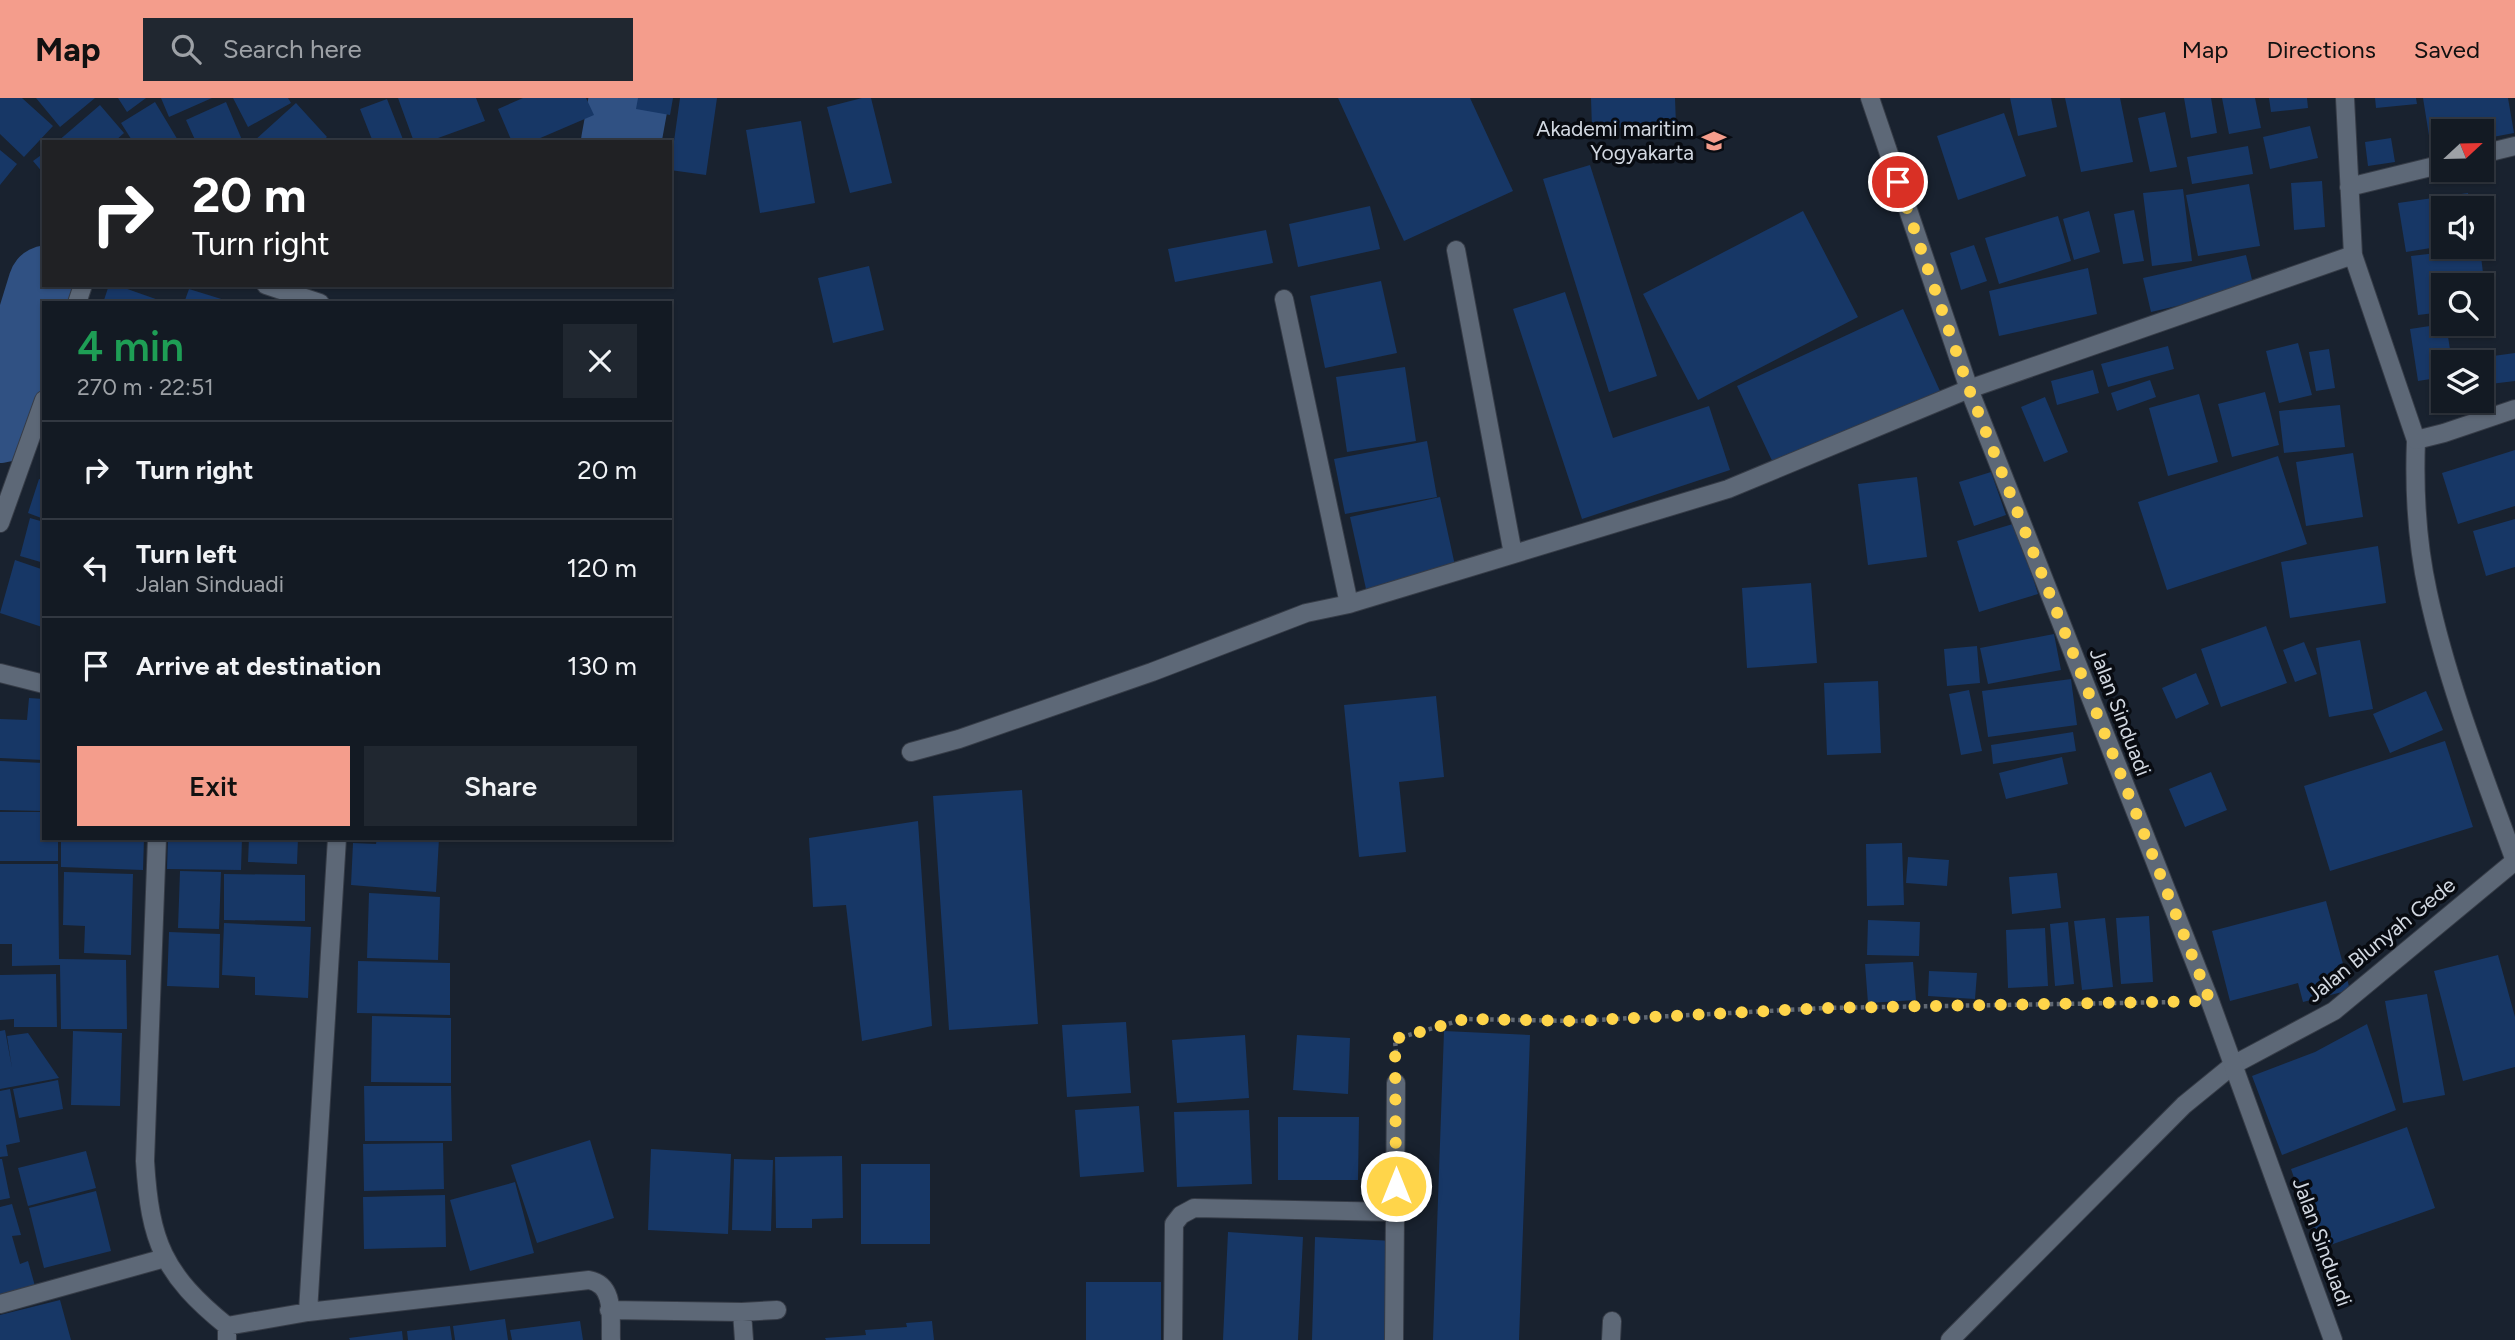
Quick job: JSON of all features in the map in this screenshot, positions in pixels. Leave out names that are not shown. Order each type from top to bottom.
[{"type":"street","name":"Jalan Sinduadi","points":[[1870,98],[1969,389],[2210,1001],[2333,1340]]},
{"type":"street","points":[[2345,98],[2353,255],[2416,440],[2414,483],[2427,592],[2453,687],[2515,861]]},
{"type":"street","points":[[2494,151],[2515,146]]},
{"type":"street","points":[[2349,187],[2431,166]]},
{"type":"street","points":[[1456,250],[1513,555]]},
{"type":"street","points":[[911,752],[959,739],[1152,672],[1306,613],[1349,604],[1728,489],[1969,389],[2353,255]]},
{"type":"street","points":[[282,297],[307,301]]},
{"type":"street","points":[[1284,299],[1349,604]]},
{"type":"street","points":[[0,523],[42,406]]},
{"type":"street","points":[[2416,440],[2515,409]]},
{"type":"street","points":[[0,673],[42,684]]},
{"type":"street","points":[[157,840],[145,1161],[152,1224],[165,1258],[183,1286],[227,1333],[309,1312],[589,1280],[603,1286],[609,1296],[611,1340]]},
{"type":"street","points":[[309,1312],[337,840]]},
{"type":"street","name":"Jalan Blunyah Gede","points":[[1952,1339],[2184,1105],[2233,1065],[2334,1012],[2515,861]]},
{"type":"street","points":[[1394,1340],[1396,1083]]},
{"type":"street","points":[[1173,1340],[1174,1224],[1187,1210],[1397,1212]]},
{"type":"street","points":[[0,1304],[165,1258]]},
{"type":"street","points":[[609,1310],[777,1310]]},
{"type":"street","points":[[742,1312],[744,1340]]},
{"type":"street","points":[[1611,1340],[1612,1321]]},
{"type":"path","points":[[1396,1083],[1395,1039],[1465,1019],[1576,1021],[1825,1008],[2210,1001]]},
{"type":"building","points":[[0,98],[22,98],[53,126],[24,157],[0,134]]},
{"type":"building","points":[[36,98],[95,98],[60,127]]},
{"type":"building","points":[[118,98],[146,98],[127,112]]},
{"type":"building","points":[[161,98],[212,98],[169,117]]},
{"type":"building","points":[[233,98],[288,98],[291,103],[248,127]]},
{"type":"building","points":[[398,98],[476,98],[485,121],[433,140],[413,140]]},
{"type":"building","points":[[523,98],[586,98],[594,115],[536,140],[511,140],[498,109]]},
{"type":"building","points":[[638,98],[673,98],[670,115],[636,109]]},
{"type":"building","points":[[680,98],[717,98],[706,175],[672,170]]},
{"type":"building","points":[[871,98],[892,183],[850,193],[827,107]]},
{"type":"building","points":[[1338,98],[1470,98],[1513,191],[1404,241]]},
{"type":"building","points":[[1591,98],[1675,98],[1676,125],[1592,129]]},
{"type":"building","points":[[2010,98],[2051,98],[2057,127],[2018,136]]},
{"type":"building","points":[[2065,98],[2120,98],[2133,162],[2081,172]]},
{"type":"building","points":[[2184,98],[2211,98],[2217,133],[2191,138]]},
{"type":"building","points":[[2222,98],[2255,98],[2261,128],[2229,134]]},
{"type":"building","points":[[2269,98],[2307,98],[2308,108],[2271,112]]},
{"type":"building","points":[[2375,98],[2416,98],[2417,104],[2376,108]]},
{"type":"building","points":[[2423,98],[2508,98],[2514,133],[2494,137],[2494,119],[2431,119],[2431,148]]},
{"type":"building","points":[[387,99],[403,140],[372,140],[360,109]]},
{"type":"building","points":[[155,102],[178,140],[132,140],[121,123]]},
{"type":"building","points":[[226,102],[242,140],[195,140],[186,120]]},
{"type":"building","points":[[296,103],[327,137],[323,140],[255,140]]},
{"type":"building","points":[[100,105],[124,133],[116,140],[59,140]]},
{"type":"building","points":[[2165,112],[2177,167],[2150,172],[2138,118]]},
{"type":"building","points":[[2004,113],[2026,176],[1958,200],[1937,136]]},
{"type":"building","points":[[801,121],[815,203],[760,213],[746,130]]},
{"type":"building","points":[[2310,126],[2318,158],[2270,169],[2263,137]]},
{"type":"building","points":[[2391,138],[2395,162],[2368,166],[2365,142]]},
{"type":"building","points":[[2248,146],[2253,174],[2192,184],[2187,157]]},
{"type":"building","points":[[0,150],[17,164],[0,185]]},
{"type":"building","points":[[42,154],[42,172],[33,161]]},
{"type":"building","points":[[1590,165],[1657,376],[1609,392],[1543,179]]},
{"type":"building","points":[[2322,181],[2325,227],[2294,230],[2291,183]]},
{"type":"building","points":[[2249,184],[2260,246],[2198,256],[2186,195]]},
{"type":"building","points":[[2183,189],[2192,261],[2152,266],[2143,193]]},
{"type":"building","points":[[2468,193],[2468,196],[2447,196]]},
{"type":"building","points":[[2431,198],[2431,248],[2406,252],[2398,203]]},
{"type":"building","points":[[1370,206],[1380,249],[1298,267],[1289,224]]},
{"type":"building","points":[[2134,210],[2144,261],[2123,264],[2114,214]]},
{"type":"building","points":[[1803,211],[1858,317],[1698,400],[1643,294]]},
{"type":"building","points":[[2089,211],[2100,252],[2074,260],[2063,219]]},
{"type":"building","points":[[2058,216],[2071,261],[1999,284],[1985,238]]},
{"type":"building","points":[[1266,230],[1273,263],[1175,282],[1168,249]]},
{"type":"building","points":[[1974,245],[1987,281],[1961,290],[1950,253]]},
{"type":"building","points":[[2431,254],[2431,259],[2481,259],[2483,273],[2431,273],[2431,313],[2418,315],[2411,256]]},
{"type":"building","points":[[2246,255],[2254,288],[2151,312],[2143,278]]},
{"type":"building","points":[[869,266],[884,330],[833,343],[818,278]]},
{"type":"building","points":[[2088,268],[2097,314],[1999,336],[1989,291]]},
{"type":"building","points":[[1381,281],[1397,353],[1325,368],[1310,296]]},
{"type":"building","points":[[108,287],[122,287],[161,301],[104,301]]},
{"type":"building","points":[[189,289],[228,301],[185,301]]},
{"type":"building","points":[[1565,292],[1613,438],[1709,406],[1730,470],[1582,519],[1513,309]]},
{"type":"building","points":[[1903,309],[1940,391],[1775,467],[1737,386]]},
{"type":"building","points":[[2431,326],[2431,336],[2448,336],[2450,350],[2431,350],[2431,379],[2418,381],[2410,329]]},
{"type":"building","points":[[2298,343],[2312,395],[2279,403],[2266,351]]},
{"type":"building","points":[[2168,346],[2174,369],[2108,387],[2101,364]]},
{"type":"building","points":[[2329,349],[2335,388],[2316,391],[2309,352]]},
{"type":"building","points":[[2515,353],[2515,381],[2494,384],[2494,356]]},
{"type":"building","points":[[1405,367],[1416,441],[1347,452],[1336,377]]},
{"type":"building","points":[[2093,370],[2099,393],[2057,405],[2051,381]]},
{"type":"building","points":[[2150,380],[2156,397],[2117,411],[2111,393]]},
{"type":"building","points":[[2265,392],[2279,445],[2232,457],[2218,404]]},
{"type":"building","points":[[2199,394],[2218,462],[2168,476],[2149,408]]},
{"type":"building","points":[[2045,397],[2068,452],[2044,462],[2021,407]]},
{"type":"building","points":[[2340,405],[2345,447],[2284,453],[2279,411]]},
{"type":"building","points":[[1427,441],[1437,497],[1345,514],[1334,459]]},
{"type":"building","points":[[2515,450],[2515,506],[2458,524],[2442,473]]},
{"type":"building","points":[[2353,453],[2363,517],[2306,526],[2296,462]]},
{"type":"building","points":[[2278,456],[2307,544],[2167,590],[2138,502]]},
{"type":"building","points":[[1991,472],[2006,515],[1974,526],[1959,482]]},
{"type":"building","points":[[1917,477],[1927,557],[1868,565],[1858,484]]},
{"type":"building","points":[[39,479],[42,480],[42,518],[28,513]]},
{"type":"building","points":[[1440,497],[1456,570],[1366,589],[1350,517]]},
{"type":"building","points":[[30,518],[42,521],[42,562],[20,556]]},
{"type":"building","points":[[2515,519],[2515,567],[2486,576],[2473,531]]},
{"type":"building","points":[[2016,523],[2038,594],[1979,612],[1957,541]]},
{"type":"building","points":[[2378,546],[2386,603],[2290,618],[2281,562]]},
{"type":"building","points":[[15,560],[42,569],[42,627],[0,613]]},
{"type":"building","points":[[1811,583],[1817,663],[1747,668],[1742,588]]},
{"type":"building","points":[[2266,626],[2287,683],[2221,707],[2201,649]]},
{"type":"building","points":[[2054,634],[2061,670],[1988,684],[1980,648]]},
{"type":"building","points":[[2360,640],[2373,709],[2329,717],[2316,648]]},
{"type":"building","points":[[2304,642],[2317,674],[2295,682],[2283,650]]},
{"type":"building","points":[[1977,646],[1980,683],[1947,686],[1944,649]]},
{"type":"building","points":[[2196,673],[2209,704],[2176,719],[2162,688]]},
{"type":"building","points":[[2071,679],[2077,725],[1988,737],[1982,691]]},
{"type":"building","points":[[1878,681],[1881,753],[1827,755],[1824,683]]},
{"type":"building","points":[[1969,690],[1982,751],[1961,755],[1949,694]]},
{"type":"building","points":[[2426,691],[2443,730],[2390,753],[2373,714]]},
{"type":"building","points":[[1436,696],[1444,777],[1399,782],[1406,852],[1359,857],[1344,705]]},
{"type":"building","points":[[29,698],[42,699],[42,760],[0,758],[0,719],[27,720]]},
{"type":"building","points":[[2073,732],[2076,751],[1993,764],[1991,745]]},
{"type":"building","points":[[2445,741],[2473,827],[2330,871],[2304,786]]},
{"type":"building","points":[[2062,757],[2068,784],[2006,799],[1999,773]]},
{"type":"building","points":[[0,761],[42,763],[42,811],[0,810]]},
{"type":"building","points":[[2211,772],[2227,810],[2185,827],[2169,789]]},
{"type":"building","points":[[1022,790],[1038,1024],[949,1030],[933,796]]},
{"type":"building","points":[[0,812],[42,812],[42,840],[58,840],[58,861],[0,861]]},
{"type":"building","points":[[918,821],[932,1026],[862,1041],[846,905],[813,907],[809,838]]},
{"type":"building","points":[[61,840],[144,840],[143,870],[61,867]]},
{"type":"building","points":[[168,840],[242,840],[241,870],[167,869]]},
{"type":"building","points":[[249,840],[298,840],[297,864],[248,862]]},
{"type":"building","points":[[377,840],[439,840],[436,892],[351,885],[353,843],[376,844]]},
{"type":"building","points":[[1902,843],[1904,905],[1867,906],[1866,844]]},
{"type":"building","points":[[1908,857],[1949,860],[1947,886],[1906,883]]},
{"type":"building","points":[[0,864],[58,864],[59,959],[126,960],[127,1029],[61,1029],[60,965],[12,966],[12,944],[0,944]]},
{"type":"building","points":[[180,871],[221,872],[219,929],[178,928]]},
{"type":"building","points":[[64,872],[133,874],[131,955],[84,953],[85,926],[63,925]]},
{"type":"building","points":[[2057,873],[2061,908],[2012,914],[2009,877]]},
{"type":"building","points":[[224,874],[305,875],[305,921],[224,920]]},
{"type":"building","points":[[369,893],[440,897],[438,960],[367,958]]},
{"type":"building","points":[[2326,901],[2350,990],[2303,1002],[2298,983],[2230,1001],[2212,931]]},
{"type":"building","points":[[2149,916],[2153,982],[2121,984],[2116,918]]},
{"type":"building","points":[[2105,918],[2113,987],[2082,990],[2074,921]]},
{"type":"building","points":[[1868,920],[1920,922],[1919,956],[1867,955]]},
{"type":"building","points":[[2068,922],[2074,984],[2055,986],[2050,924]]},
{"type":"building","points":[[224,923],[311,927],[308,998],[255,995],[255,977],[222,975]]},
{"type":"building","points":[[2045,928],[2048,986],[2008,988],[2006,930]]},
{"type":"building","points":[[169,932],[220,934],[219,988],[167,986]]},
{"type":"building","points":[[2498,955],[2515,1017],[2515,1067],[2463,1081],[2434,971]]},
{"type":"building","points":[[358,961],[450,963],[450,1015],[357,1013]]},
{"type":"building","points":[[1913,962],[1916,1000],[1868,1003],[1865,964]]},
{"type":"building","points":[[1929,971],[1977,973],[1975,999],[1928,996]]},
{"type":"building","points":[[56,974],[57,1027],[14,1027],[14,1019],[0,1020],[0,975]]},
{"type":"building","points":[[2427,994],[2445,1095],[2403,1103],[2385,1001]]},
{"type":"building","points":[[372,1016],[451,1018],[451,1083],[371,1082]]},
{"type":"building","points":[[1126,1022],[1131,1093],[1067,1097],[1062,1025]]},
{"type":"building","points":[[2367,1024],[2396,1110],[2282,1155],[2252,1076],[2315,1052]]},
{"type":"building","points":[[5,1030],[12,1068],[7,1036],[28,1033],[59,1078],[0,1089],[0,1031]]},
{"type":"building","points":[[73,1031],[122,1033],[120,1106],[71,1105]]},
{"type":"building","points":[[1444,1031],[1530,1035],[1519,1340],[1433,1340]]},
{"type":"building","points":[[1245,1035],[1249,1098],[1177,1103],[1172,1040]]},
{"type":"building","points":[[1297,1035],[1350,1038],[1348,1094],[1293,1090]]},
{"type":"building","points":[[58,1080],[63,1109],[19,1118],[13,1089]]},
{"type":"building","points":[[364,1086],[451,1086],[452,1141],[365,1141]]},
{"type":"building","points":[[10,1089],[20,1142],[6,1145],[8,1156],[0,1157],[0,1091]]},
{"type":"building","points":[[1139,1106],[1144,1172],[1080,1177],[1075,1110]]},
{"type":"building","points":[[1249,1110],[1252,1184],[1177,1187],[1174,1112]]},
{"type":"building","points":[[1278,1117],[1359,1117],[1358,1180],[1278,1180]]},
{"type":"building","points":[[2407,1127],[2435,1208],[2319,1249],[2291,1169]]},
{"type":"building","points":[[590,1140],[614,1218],[537,1243],[511,1165]]},
{"type":"building","points":[[443,1143],[444,1189],[364,1191],[363,1144]]},
{"type":"building","points":[[651,1149],[731,1154],[728,1234],[648,1230]]},
{"type":"building","points":[[86,1151],[96,1188],[28,1206],[18,1168]]},
{"type":"building","points":[[842,1156],[843,1218],[812,1219],[812,1228],[776,1228],[775,1157]]},
{"type":"building","points":[[0,1159],[10,1198],[0,1200]]},
{"type":"building","points":[[734,1159],[773,1160],[771,1231],[732,1230]]},
{"type":"building","points":[[861,1164],[930,1164],[930,1244],[861,1244]]},
{"type":"building","points":[[515,1182],[534,1253],[470,1271],[450,1200]]},
{"type":"building","points":[[96,1191],[111,1251],[44,1268],[29,1208]]},
{"type":"building","points":[[445,1195],[446,1247],[364,1249],[363,1197]]},
{"type":"building","points":[[12,1204],[21,1235],[12,1236],[20,1264],[28,1261],[35,1286],[0,1296],[0,1207]]},
{"type":"building","points":[[1228,1232],[1303,1237],[1298,1340],[1223,1340]]},
{"type":"building","points":[[1315,1237],[1394,1241],[1390,1340],[1312,1340]]},
{"type":"building","points":[[1086,1282],[1161,1282],[1161,1340],[1086,1340]]},
{"type":"building","points":[[60,1300],[71,1340],[0,1340],[0,1315]]},
{"type":"building","points":[[505,1319],[508,1340],[455,1340],[453,1326]]},
{"type":"building","points":[[580,1321],[583,1340],[512,1340],[510,1330]]},
{"type":"building","points":[[932,1321],[934,1340],[825,1338],[866,1335],[865,1330],[907,1327],[906,1323]]},
{"type":"building","points":[[450,1326],[452,1340],[408,1340],[407,1331]]},
{"type":"building","points":[[402,1331],[403,1340],[349,1338]]},
{"type":"waterway","points":[[621,140],[629,98]]},
{"type":"waterway","points":[[43,301],[47,287]]},
{"type":"waterway","points":[[0,423],[9,412],[42,305]]},
{"type":"place","name":"Akademi maritim Yogyakarta","points":[[1714,141]]},
{"type":"route","points":[[1396,1186],[1395,1039],[1465,1019],[1576,1021],[1825,1008],[2210,1001],[1969,389],[1898,182]]}]
